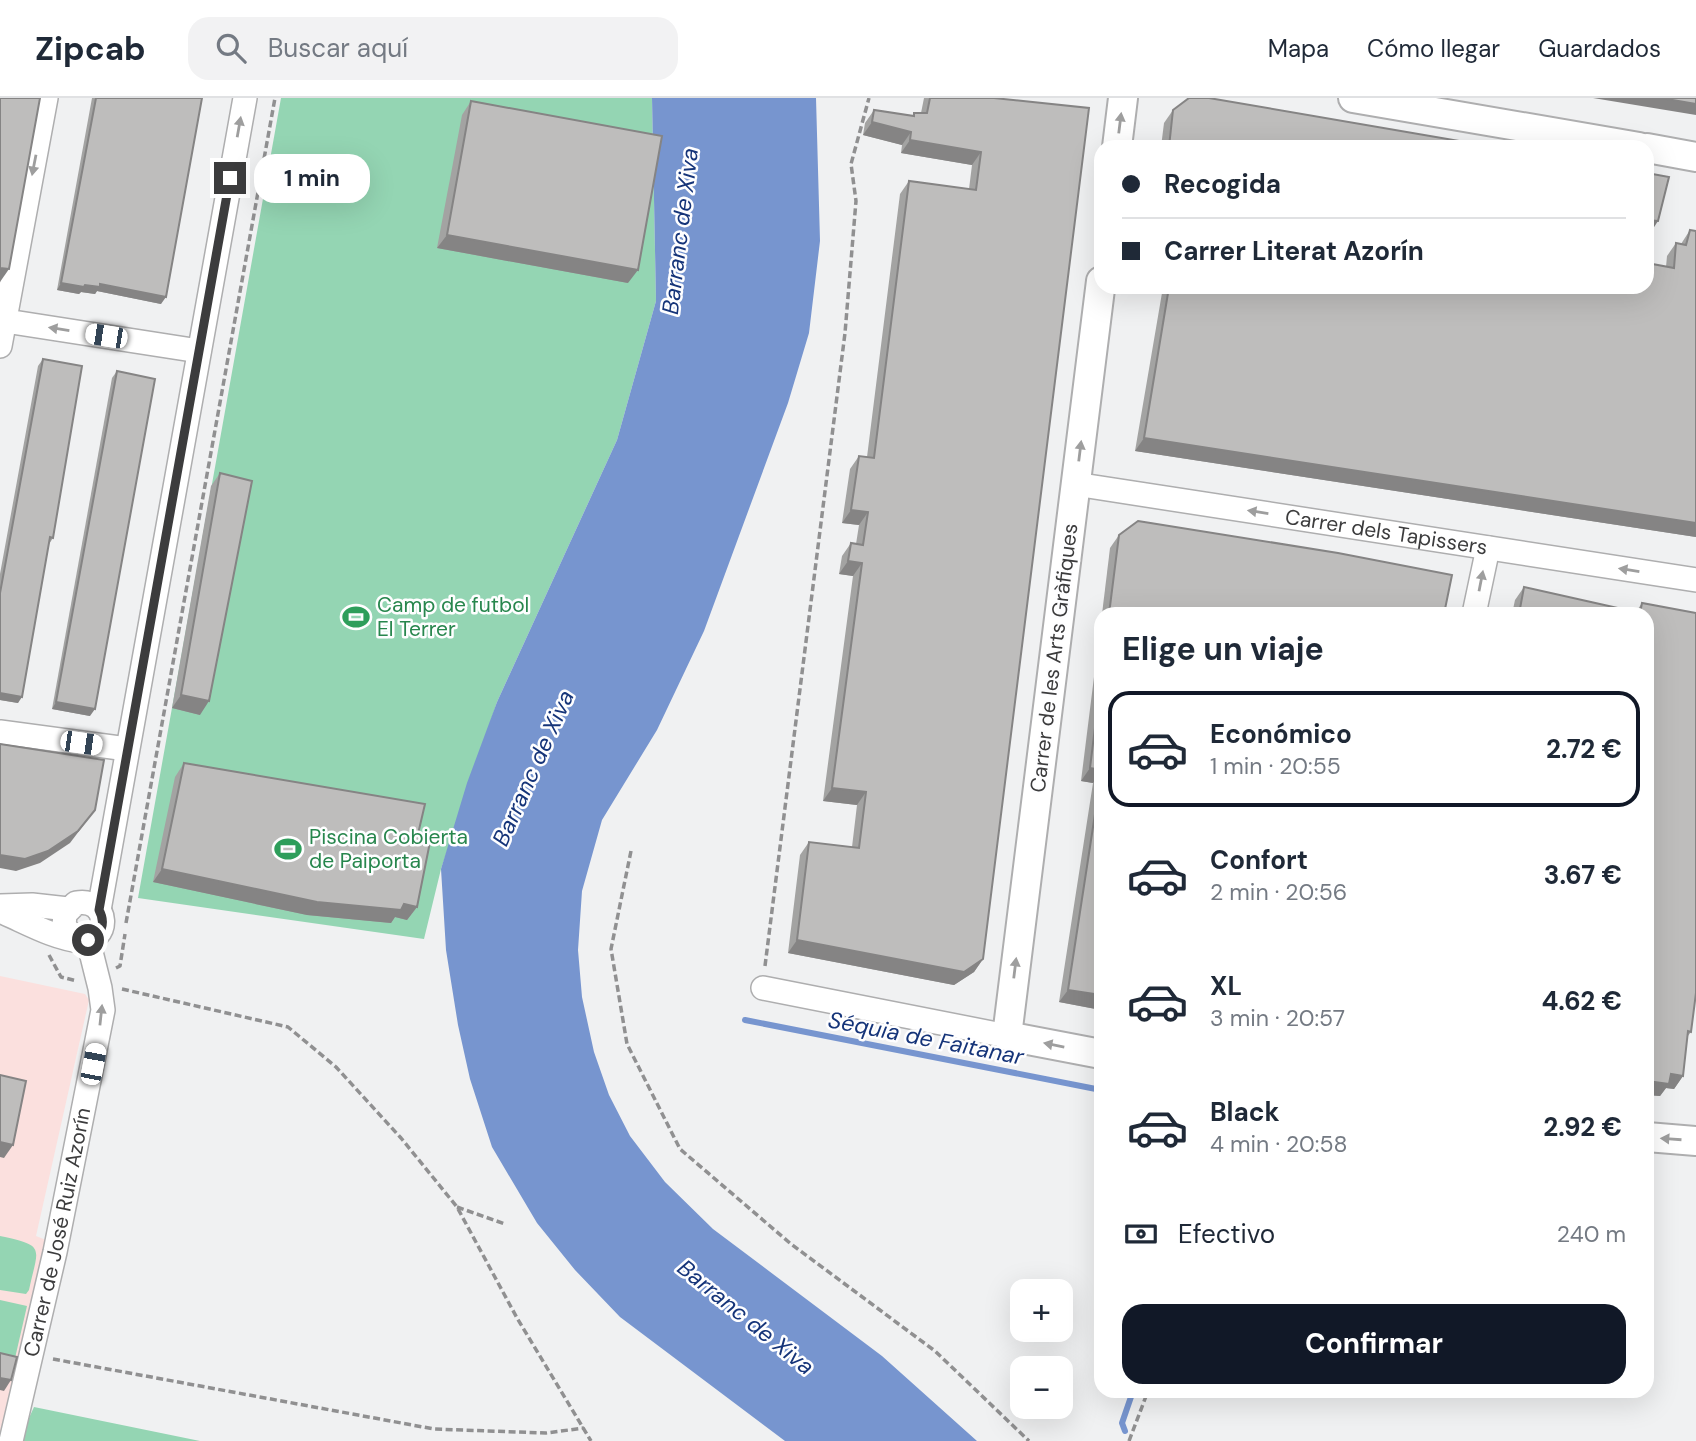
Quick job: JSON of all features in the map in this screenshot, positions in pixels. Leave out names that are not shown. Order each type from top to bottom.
[{"type":"street","points":[[0,346],[2,320],[46,98]]},
{"type":"street","points":[[0,908],[58,936],[81,940],[98,934],[102,928],[99,910],[245,98]]},
{"type":"street","points":[[1118,140],[1124,98]]},
{"type":"street","points":[[1353,98],[1599,140]]},
{"type":"street","points":[[1654,149],[1696,157]]},
{"type":"street","name":"Carrer de les Arts Gràfiques","points":[[1007,1036],[1099,294]]},
{"type":"street","points":[[2,320],[199,351]]},
{"type":"street","name":"Carrer dels Tapissers","points":[[1075,484],[1696,580]]},
{"type":"street","points":[[1475,607],[1488,548]]},
{"type":"street","points":[[0,732],[127,749]]},
{"type":"street","points":[[0,908],[32,905],[68,909],[89,902],[99,910]]},
{"type":"street","points":[[68,909],[63,920],[64,926],[70,936],[81,940]]},
{"type":"street","name":"Carrer de José Ruiz Azorín","points":[[11,1441],[55,1252],[103,1010],[99,983],[81,940]]},
{"type":"street","points":[[763,988],[1094,1053]]},
{"type":"street","points":[[1654,1137],[1696,1140]]},
{"type":"path","points":[[132,888],[275,98]]},
{"type":"path","points":[[763,988],[771,906],[845,333],[856,201],[851,164],[869,98]]},
{"type":"path","points":[[631,851],[611,949],[627,1044],[680,1149],[792,1244],[935,1351],[1028,1441]]},
{"type":"path","points":[[99,983],[288,1027],[335,1067],[401,1138],[457,1207],[517,1318],[592,1441]]},
{"type":"path","points":[[457,1207],[505,1224]]},
{"type":"path","points":[[31,1355],[434,1429],[546,1433],[584,1428]]},
{"type":"path","points":[[1129,1441],[1145,1398]]},
{"type":"shaded area","points":[[0,976],[85,994],[89,1000],[36,1236],[46,1240],[0,1441]]},
{"type":"green space","points":[[281,98],[652,98],[656,301],[617,440],[497,702],[441,869],[424,939],[138,898]]},
{"type":"green space","points":[[0,1236],[26,1243],[36,1251],[35,1265],[26,1294],[0,1290]]},
{"type":"green space","points":[[0,1300],[27,1306],[13,1367],[0,1364]]},
{"type":"green space","points":[[34,1407],[200,1441],[18,1441],[22,1422],[29,1418]]},
{"type":"water","name":"Barranc de Xiva","points":[[652,98],[816,98],[820,241],[809,333],[788,403],[704,631],[657,730],[602,820],[582,891],[578,950],[582,997],[594,1052],[609,1095],[630,1136],[665,1182],[713,1229],[882,1356],[977,1441],[785,1441],[620,1317],[575,1270],[537,1223],[492,1147],[470,1079],[446,950],[441,869],[467,783],[497,702],[617,440],[656,301]]},
{"type":"building","points":[[0,98],[40,98],[9,269],[0,268]]},
{"type":"building","points":[[96,98],[202,98],[166,297],[100,284],[100,287],[84,287],[61,283]]},
{"type":"building","points":[[930,98],[994,98],[1089,108],[983,959],[964,972],[797,940],[809,842],[859,848],[866,792],[832,788],[862,563],[848,561],[851,543],[863,545],[868,512],[851,510],[859,456],[874,458],[909,181],[976,190],[981,152],[910,140],[911,132],[872,122],[874,110],[914,116],[914,113],[927,113]]},
{"type":"building","points":[[1189,98],[1209,98],[1453,140],[1170,140],[1173,110]]},
{"type":"building","points":[[1661,98],[1696,98],[1696,104]]},
{"type":"building","points":[[471,101],[662,136],[638,270],[447,235]]},
{"type":"building","points":[[1654,174],[1669,177],[1658,221],[1654,221]]},
{"type":"building","points":[[1690,230],[1696,231],[1696,523],[1144,438],[1168,294],[1654,294],[1654,264],[1674,268],[1676,243],[1686,245]]},
{"type":"building","points":[[43,359],[82,366],[53,538],[50,537],[22,697],[0,693],[0,593]]},
{"type":"building","points":[[117,371],[155,379],[95,709],[56,702]]},
{"type":"building","points":[[220,473],[252,481],[209,701],[181,695]]},
{"type":"building","points":[[1138,521],[1338,553],[1452,575],[1445,607],[1110,607],[1119,535]]},
{"type":"building","points":[[1524,587],[1613,607],[1520,607]]},
{"type":"building","points":[[1642,603],[1696,613],[1696,993],[1683,1076],[1671,1074],[1669,1084],[1654,1082],[1654,607],[1641,607]]},
{"type":"building","points":[[1094,736],[1094,769],[1090,768]]},
{"type":"building","points":[[0,744],[104,760],[95,810],[78,831],[48,851],[25,859],[0,855]]},
{"type":"building","name":"Piscina Cobierta de Paiporta","points":[[184,763],[425,804],[418,834],[431,837],[417,907],[404,904],[401,910],[317,902],[162,869]]},
{"type":"building","points":[[1094,821],[1094,994],[1068,990]]},
{"type":"building","points":[[0,1075],[26,1081],[13,1145],[0,1142]]},
{"type":"building","points":[[0,1353],[17,1357],[11,1380],[0,1378]]},
{"type":"waterway","name":"Séquia de Faitanar","points":[[745,1020],[1094,1089]]},
{"type":"waterway","name":"Séquia de Faitanar","points":[[1125,1431],[1122,1423],[1131,1398]]},
{"type":"place","name":"Camp de futbol El Terrer","points":[[356,617]]},
{"type":"place","name":"Piscina Cobierta de Paiporta","points":[[288,849]]},
{"type":"route","points":[[88,940],[102,928],[99,910],[230,178]]}]
